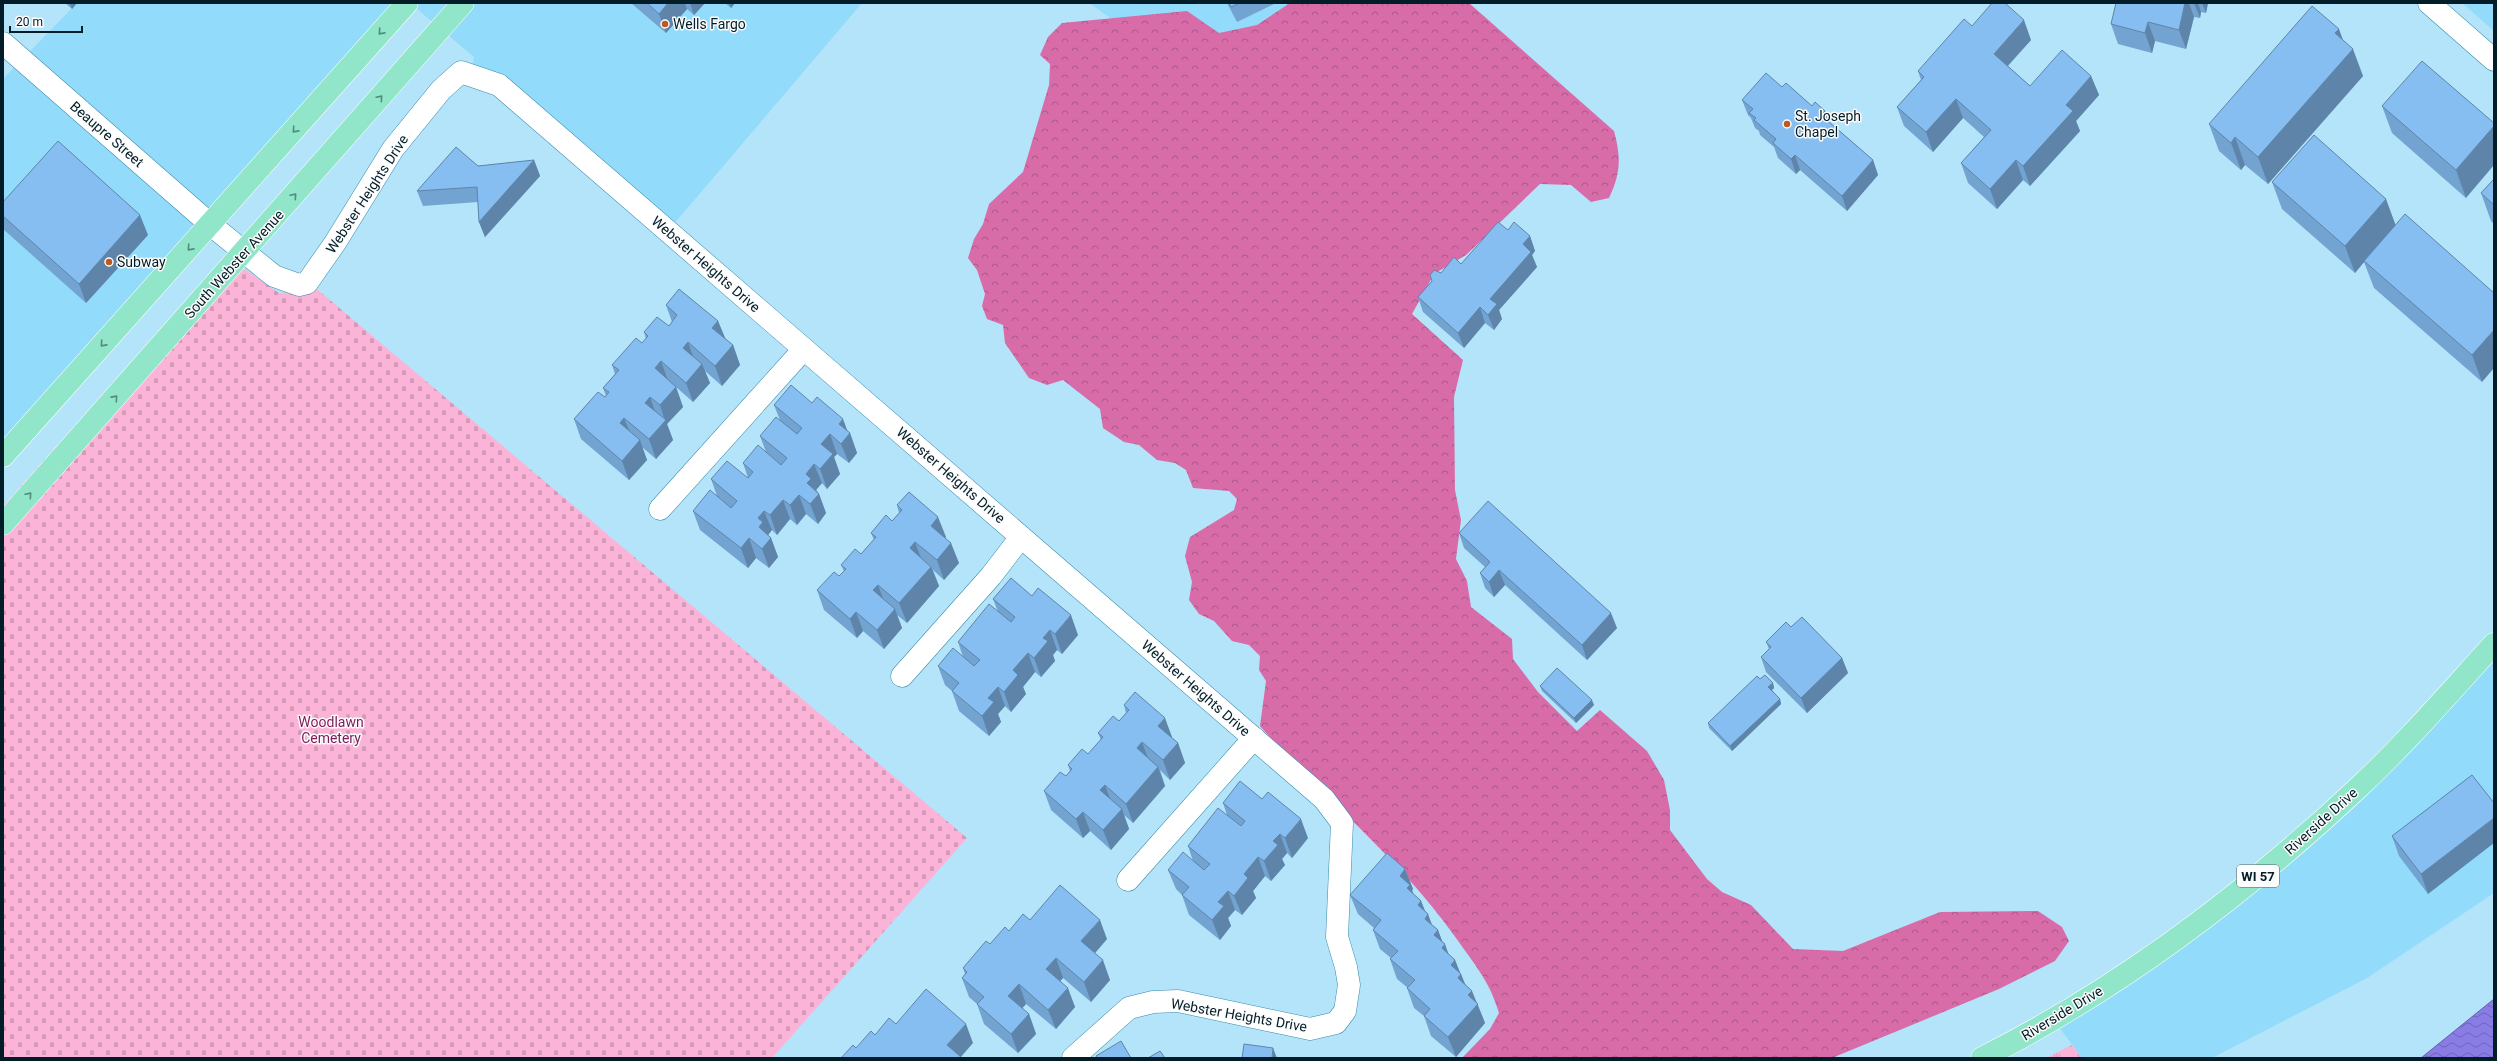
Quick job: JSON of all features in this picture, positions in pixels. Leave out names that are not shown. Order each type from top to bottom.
[{"type":"main road","points":[[3,456],[211,225],[407,3]]},
{"type":"main road","name":"South Webster Avenue","points":[[3,524],[245,253],[463,3]]},
{"type":"main road","name":"Riverside Drive","points":[[1982,1058],[2079,1004],[2148,959],[2215,911],[2268,869],[2360,786],[2494,644]]},
{"type":"street","points":[[2430,3],[2494,60]]},
{"type":"street","name":"Beaupre Street","points":[[3,43],[211,225]]},
{"type":"street","name":"Webster Heights Drive","points":[[211,225],[274,276],[299,286],[307,283],[335,243],[393,149],[441,90],[461,72],[500,85],[1324,799],[1342,823],[1337,937],[1346,967],[1349,985],[1345,1011],[1336,1024],[1310,1029],[1178,1001],[1153,1002],[1129,1008],[1073,1058]]},
{"type":"street","points":[[660,509],[804,349]]},
{"type":"street","points":[[902,676],[991,576],[1021,536]]},
{"type":"street","points":[[1128,880],[1254,738]]},
{"type":"shaded area","points":[[77,3],[407,3],[3,456],[3,79]]},
{"type":"shaded area","points":[[410,3],[862,3],[668,231],[471,76],[474,57]]},
{"type":"shaded area","points":[[1089,3],[1362,3],[1200,81]]},
{"type":"shaded area","points":[[2462,3],[2494,3],[2494,31]]},
{"type":"shaded area","points":[[2494,644],[2494,893],[2367,978],[2212,1058],[2082,1058],[2053,1019],[2215,911]]},
{"type":"green space","points":[[1290,3],[1469,3],[1614,131],[1618,149],[1619,165],[1616,181],[1609,198],[1591,202],[1571,185],[1540,184],[1466,255],[1434,274],[1412,314],[1463,360],[1454,397],[1455,490],[1461,520],[1456,559],[1467,581],[1471,607],[1512,639],[1513,659],[1538,692],[1577,731],[1600,710],[1647,751],[1664,780],[1670,810],[1670,830],[1707,879],[1722,892],[1751,905],[1793,949],[1843,951],[1940,912],[2038,911],[2062,927],[2069,941],[2055,961],[1999,989],[1832,1058],[1462,1058],[1490,1029],[1499,1013],[1492,993],[1483,977],[1439,915],[1415,886],[1260,726],[1266,681],[1259,670],[1260,656],[1249,645],[1232,641],[1214,621],[1199,614],[1189,600],[1192,582],[1185,556],[1190,537],[1234,510],[1237,499],[1229,491],[1193,488],[1186,470],[1175,463],[1157,460],[1139,445],[1124,442],[1103,428],[1100,409],[1063,380],[1047,385],[1029,378],[1005,343],[1003,325],[987,319],[982,306],[985,294],[977,270],[968,258],[974,239],[983,224],[989,204],[1023,172],[1049,85],[1050,64],[1040,55],[1048,37],[1062,23],[1187,11],[1219,33],[1257,25]]},
{"type":"green space","name":"Woodlawn Cemetery","points":[[226,256],[279,293],[318,290],[967,838],[772,1058],[3,1058],[3,506]]},
{"type":"green space","points":[[2072,1045],[2082,1058],[2046,1058]]},
{"type":"water","points":[[2494,999],[2494,1058],[2421,1058]]},
{"type":"building","points":[[647,3],[668,3],[659,14]]},
{"type":"building","points":[[1229,3],[1240,3],[1231,7]]},
{"type":"building","points":[[1992,3],[2005,3],[2024,20],[1994,54],[2030,86],[2062,50],[2091,76],[2066,105],[2073,111],[2023,166],[2016,160],[1990,189],[1961,163],[1991,130],[1956,99],[1926,132],[1897,107],[1924,77],[1918,71],[1964,19],[1972,26]]},
{"type":"building","points":[[2116,3],[2185,3],[2179,30],[2148,22],[2145,33],[2111,24]]},
{"type":"building","points":[[2312,6],[2339,29],[2335,33],[2353,49],[2258,157],[2235,137],[2231,143],[2209,124]]},
{"type":"building","points":[[2422,61],[2494,123],[2494,126],[2456,170],[2382,106]]},
{"type":"building","points":[[1766,73],[1782,87],[1786,83],[1812,106],[1815,102],[1825,111],[1821,115],[1873,160],[1842,196],[1795,155],[1791,159],[1773,143],[1776,139],[1754,120],[1756,118],[1749,113],[1753,109],[1742,100]]},
{"type":"building","points":[[2314,135],[2386,199],[2345,246],[2272,182]]},
{"type":"building","points":[[58,141],[140,215],[79,284],[3,216],[3,202]]},
{"type":"building","points":[[456,147],[478,166],[534,160],[479,222],[477,187],[417,191]]},
{"type":"building","points":[[2494,179],[2494,205],[2481,193]]},
{"type":"building","points":[[2405,214],[2494,293],[2494,330],[2472,355],[2364,261]]},
{"type":"building","points":[[1498,222],[1508,230],[1514,222],[1530,236],[1523,244],[1531,252],[1490,299],[1497,304],[1488,315],[1480,307],[1458,333],[1418,297],[1432,281],[1430,275],[1434,270],[1441,273],[1454,257],[1461,264]]},
{"type":"building","points":[[679,289],[718,321],[712,328],[733,345],[715,366],[688,342],[683,348],[702,364],[686,383],[661,361],[655,368],[676,387],[660,405],[650,397],[645,403],[666,420],[649,439],[624,418],[620,423],[640,440],[622,461],[574,419],[598,392],[605,397],[609,392],[603,388],[619,370],[612,365],[636,338],[642,343],[648,336],[644,332],[657,317],[669,326],[677,315],[666,305]]},
{"type":"building","points":[[791,385],[812,403],[817,397],[843,419],[839,424],[850,433],[841,444],[830,434],[821,444],[833,454],[820,469],[814,464],[806,474],[811,479],[807,483],[819,494],[810,504],[799,495],[790,505],[783,500],[770,515],[764,511],[758,518],[763,522],[759,527],[771,538],[762,549],[749,538],[741,548],[693,511],[710,490],[731,508],[737,501],[711,479],[727,461],[748,478],[753,472],[743,463],[758,445],[781,465],[787,458],[760,436],[776,417],[797,434],[802,428],[774,405]]},
{"type":"building","points":[[909,492],[938,517],[931,526],[951,543],[937,560],[915,542],[910,548],[931,567],[899,603],[878,585],[873,590],[895,609],[877,630],[856,612],[850,619],[817,590],[834,572],[839,576],[846,569],[841,565],[855,549],[861,554],[876,537],[871,533],[886,515],[892,521],[902,510],[897,505]]},
{"type":"building","points":[[1488,501],[1611,613],[1582,645],[1499,570],[1489,582],[1480,573],[1490,562],[1459,533]]},
{"type":"building","points":[[1011,578],[1032,596],[1038,588],[1071,615],[1055,634],[1050,630],[1043,638],[1048,641],[1034,658],[1028,653],[1013,670],[1018,675],[1004,692],[998,687],[988,698],[994,702],[982,716],[952,691],[959,683],[938,666],[953,648],[974,666],[980,660],[958,642],[989,604],[1011,622],[1015,617],[993,599]]},
{"type":"building","points":[[1802,617],[1842,658],[1801,698],[1761,657],[1771,647],[1766,642],[1786,622],[1791,627]]},
{"type":"building","points":[[1557,668],[1592,700],[1574,718],[1540,686]]},
{"type":"building","points":[[1765,675],[1773,683],[1768,687],[1780,699],[1730,746],[1708,723],[1757,676],[1760,679]]},
{"type":"building","points":[[1135,692],[1165,718],[1158,726],[1178,743],[1163,760],[1142,742],[1137,748],[1158,767],[1126,804],[1105,785],[1100,790],[1122,809],[1103,830],[1083,812],[1076,819],[1044,791],[1060,772],[1066,776],[1072,769],[1068,765],[1082,749],[1088,754],[1103,737],[1098,733],[1113,716],[1119,721],[1129,710],[1124,705]]},
{"type":"building","points":[[2472,775],[2494,803],[2494,818],[2421,874],[2392,836]]},
{"type":"building","points":[[1240,781],[1262,799],[1268,792],[1301,819],[1285,838],[1280,834],[1273,841],[1278,845],[1264,861],[1258,857],[1244,874],[1248,878],[1234,896],[1228,891],[1218,902],[1224,906],[1212,920],[1182,895],[1189,887],[1168,870],[1183,852],[1204,870],[1210,864],[1188,846],[1218,808],[1241,826],[1245,821],[1223,803]]},
{"type":"building","points":[[1387,853],[1405,869],[1400,876],[1410,885],[1407,888],[1421,901],[1418,905],[1428,914],[1425,919],[1438,930],[1434,935],[1445,944],[1442,948],[1455,960],[1451,965],[1461,974],[1458,978],[1472,991],[1468,995],[1478,1004],[1448,1037],[1424,1016],[1430,1009],[1407,988],[1415,980],[1390,959],[1398,951],[1373,930],[1381,920],[1350,895]]},
{"type":"building","points":[[1060,885],[1100,920],[1081,941],[1103,960],[1084,982],[1056,958],[1046,969],[1068,988],[1048,1010],[1019,984],[1008,996],[1029,1014],[1011,1034],[977,1004],[984,997],[962,978],[967,972],[963,968],[986,941],[990,944],[1005,927],[1009,931],[1023,914],[1030,920]]},
{"type":"building","points":[[926,989],[966,1024],[947,1045],[962,1058],[841,1058],[853,1045],[856,1048],[871,1031],[875,1035],[889,1018],[896,1024]]},
{"type":"building","points":[[1121,1041],[1131,1058],[1097,1058],[1096,1056]]},
{"type":"building","points":[[1244,1044],[1273,1048],[1272,1058],[1242,1058]]},
{"type":"building","points":[[1160,1051],[1165,1058],[1148,1058]]},
{"type":"place","name":"Wells Fargo","points":[[665,24]]},
{"type":"place","name":"St. Joseph Chapel","points":[[1787,124]]},
{"type":"place","name":"Subway","points":[[109,262]]}]
